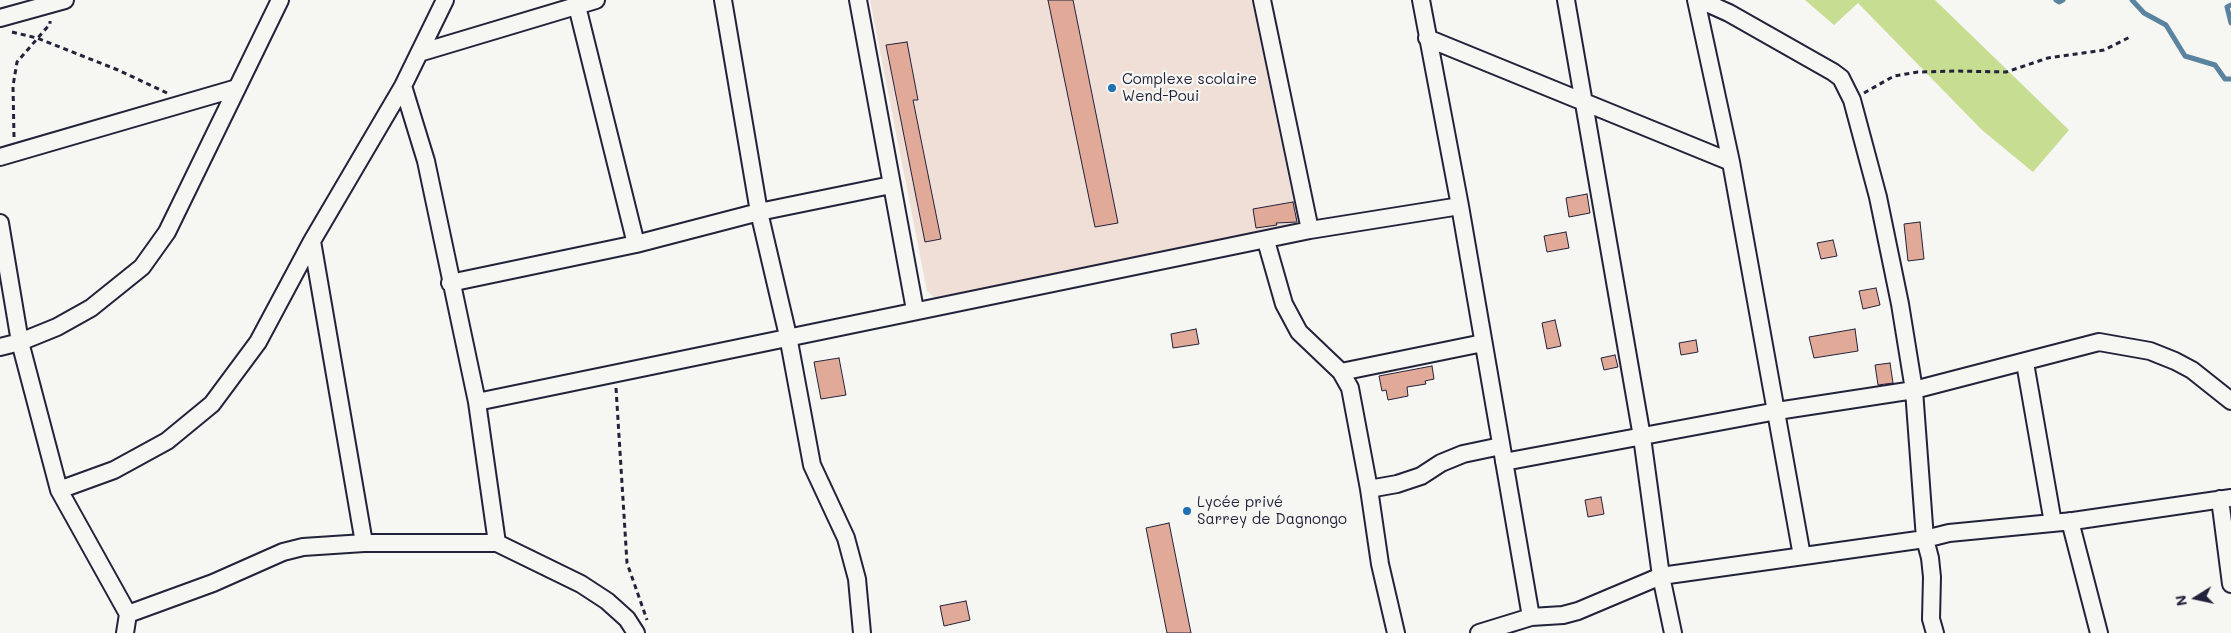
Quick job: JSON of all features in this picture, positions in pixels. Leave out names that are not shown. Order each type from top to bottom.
[{"type":"street","points":[[0,347],[20,342],[57,327],[91,308],[142,267],[166,232],[280,0]]},
{"type":"street","points":[[59,490],[114,470],[160,445],[212,404],[258,342],[312,241],[403,86],[445,0]]},
{"type":"street","points":[[419,53],[596,0]]},
{"type":"street","points":[[723,0],[759,212],[788,336],[812,464],[846,538],[857,579],[862,633]]},
{"type":"street","points":[[858,0],[915,310]]},
{"type":"street","points":[[1262,0],[1310,230]]},
{"type":"street","points":[[1421,0],[1460,206],[1530,617]]},
{"type":"street","points":[[1566,0],[1642,437],[1661,576],[1673,633]]},
{"type":"street","points":[[1698,0],[1729,12],[1833,72],[1841,78],[1852,100],[1878,197],[1900,304],[1914,390],[1925,539],[1930,558],[1932,619],[1935,633]]},
{"type":"street","points":[[1698,0],[1731,162],[1802,556]]},
{"type":"street","points":[[0,18],[58,2]]},
{"type":"street","points":[[578,6],[636,244]]},
{"type":"street","points":[[1427,38],[1731,162]]},
{"type":"street","points":[[403,86],[426,161],[450,283],[477,402],[497,544]]},
{"type":"street","points":[[7,155],[237,88]]},
{"type":"street","points":[[450,283],[636,244],[759,212],[891,185]]},
{"type":"street","points":[[477,402],[915,310],[1266,241],[1310,230],[1460,206]]},
{"type":"street","points":[[0,223],[20,342],[59,490],[128,614],[125,633]]},
{"type":"street","points":[[312,241],[364,543]]},
{"type":"street","points":[[1266,241],[1284,304],[1299,332],[1341,372],[1350,388],[1369,489],[1380,564],[1396,633]]},
{"type":"street","points":[[1504,462],[1777,411],[1914,390],[2025,363],[2100,342],[2150,351],[2192,370],[2231,401]]},
{"type":"street","points":[[1341,372],[1483,343]]},
{"type":"street","points":[[2025,363],[2053,523]]},
{"type":"street","points":[[1369,489],[1397,484],[1421,476],[1441,463],[1463,454],[1501,446]]},
{"type":"street","points":[[1479,633],[1530,617],[1563,615],[1578,611],[1661,576],[1925,539],[1949,533],[2070,521],[2226,498],[2231,584]]},
{"type":"street","points":[[2070,521],[2099,633]]},
{"type":"street","points":[[128,614],[213,583],[283,552],[302,547],[364,543],[497,544],[581,584],[642,630]]},
{"type":"path","points":[[7,155],[17,62],[50,24],[58,2]]},
{"type":"path","points":[[9,32],[37,38],[118,70],[188,102]]},
{"type":"path","points":[[1852,100],[1894,76],[1918,72],[2006,72],[2048,58],[2104,50],[2130,37]]},
{"type":"path","points":[[615,372],[627,563],[646,613],[642,630]]},
{"type":"shaded area","points":[[870,0],[1252,0],[1297,219],[1288,228],[936,299],[927,291]]},
{"type":"green space","points":[[1805,0],[1935,0],[2069,130],[2033,172],[1982,130],[1858,3],[1834,25]]},
{"type":"building","points":[[1048,0],[1073,0],[1118,223],[1095,227]]},
{"type":"building","points":[[907,42],[918,100],[913,100],[941,239],[925,242],[886,45]]},
{"type":"building","points":[[1587,194],[1590,213],[1569,217],[1566,198]]},
{"type":"building","points":[[1293,202],[1297,222],[1276,223],[1277,225],[1256,228],[1253,209]]},
{"type":"building","points":[[1920,222],[1924,259],[1908,261],[1904,224]]},
{"type":"building","points":[[1566,232],[1569,248],[1547,252],[1544,236]]},
{"type":"building","points":[[1833,240],[1837,256],[1821,259],[1817,243]]},
{"type":"building","points":[[1876,288],[1880,305],[1863,309],[1859,291]]},
{"type":"building","points":[[1555,320],[1561,346],[1547,349],[1542,323]]},
{"type":"building","points":[[1196,329],[1199,344],[1173,348],[1171,334]]},
{"type":"building","points":[[1855,329],[1858,351],[1814,358],[1809,337]]},
{"type":"building","points":[[1696,340],[1698,352],[1681,355],[1679,343]]},
{"type":"building","points":[[1615,355],[1618,367],[1604,370],[1601,358]]},
{"type":"building","points":[[839,358],[846,395],[821,399],[814,362]]},
{"type":"building","points":[[1890,363],[1893,383],[1878,385],[1875,365]]},
{"type":"building","points":[[1432,366],[1434,379],[1425,381],[1426,384],[1407,387],[1408,396],[1388,400],[1386,390],[1382,391],[1379,376]]},
{"type":"building","points":[[1601,497],[1604,514],[1588,517],[1585,500]]},
{"type":"building","points":[[1169,523],[1191,633],[1167,633],[1146,528]]},
{"type":"building","points":[[966,601],[970,620],[944,626],[940,606]]},
{"type":"waterway","points":[[2056,0],[2059,2],[2063,0]]},
{"type":"waterway","points":[[2132,0],[2144,13],[2166,25],[2185,56],[2215,65],[2225,79],[2231,79]]},
{"type":"waterway","points":[[2231,5],[2227,7],[2231,23]]},
{"type":"place","name":"Complexe scolaire Wend-Poui","points":[[1112,88]]},
{"type":"place","name":"Lycée privé Sarrey de Dagnongo","points":[[1187,511]]}]
